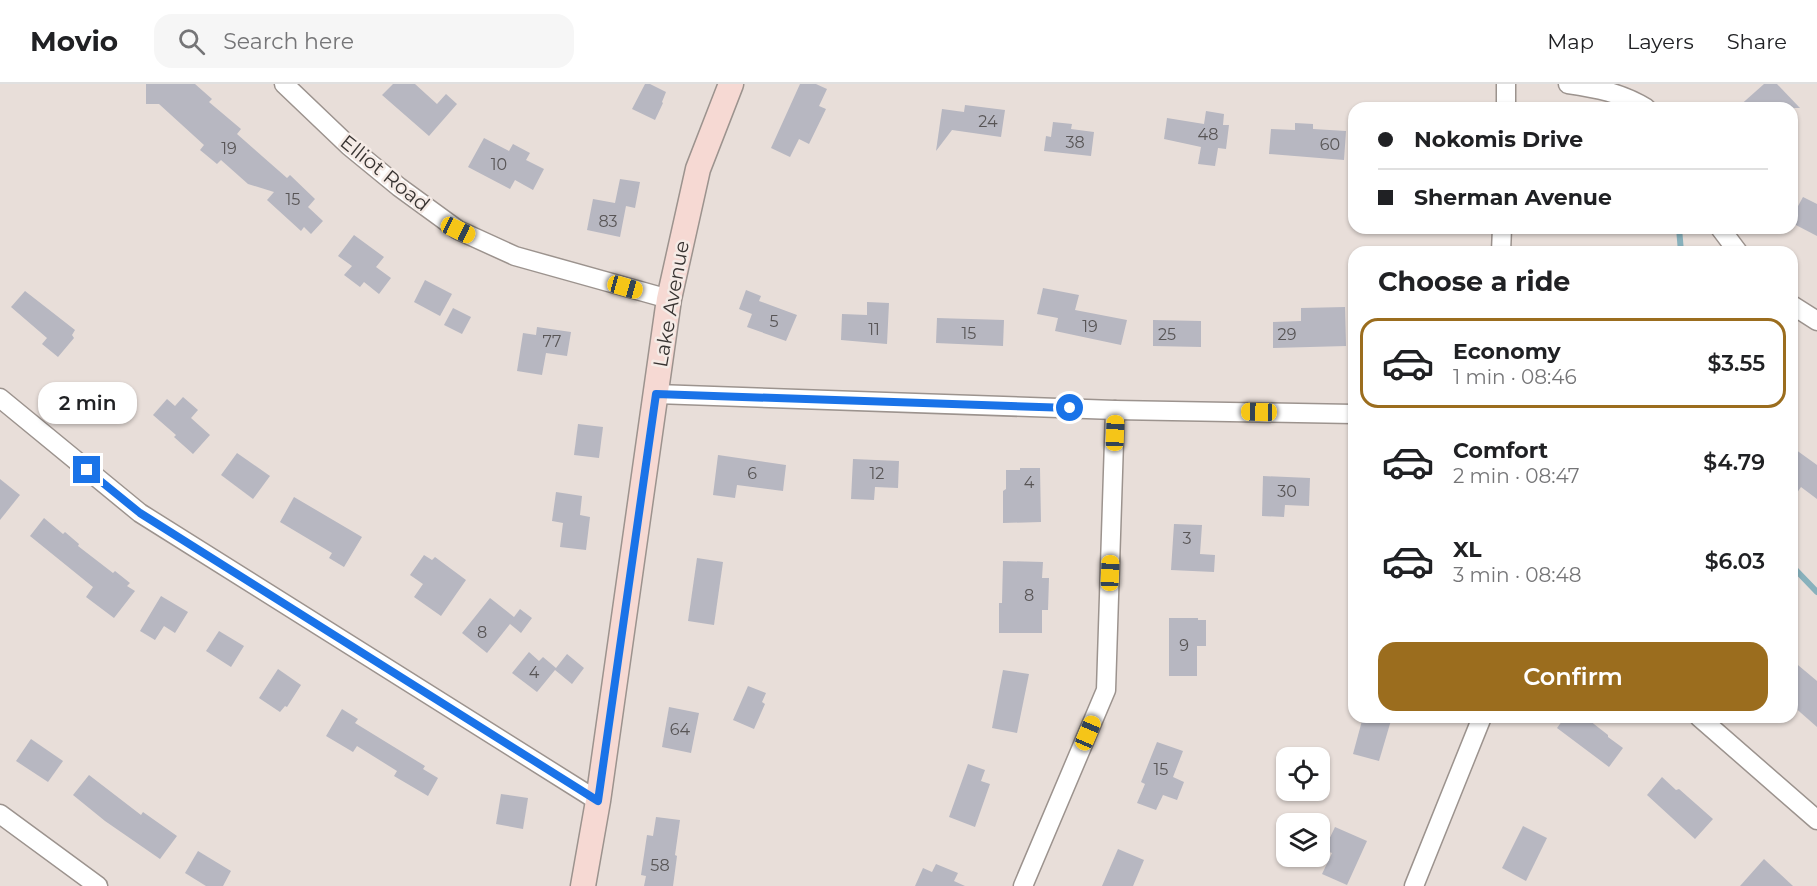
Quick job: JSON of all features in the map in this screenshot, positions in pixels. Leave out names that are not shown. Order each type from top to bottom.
[{"type":"street","name":"Lake Avenue","points":[[583,886],[598,801],[669,299],[698,170],[731,84]]},
{"type":"street","points":[[1506,84],[1506,102]]},
{"type":"street","points":[[1568,84],[1600,89],[1635,102]]},
{"type":"street","name":"Elliot Road","points":[[293,87],[349,146],[399,188],[458,230],[515,256],[669,299]]},
{"type":"street","points":[[1798,309],[1817,321]]},
{"type":"street","points":[[656,394],[1115,410],[1348,414]]},
{"type":"street","points":[[0,398],[140,513],[598,801]]},
{"type":"street","points":[[1023,886],[1106,690],[1115,410]]},
{"type":"street","points":[[1414,886],[1480,723]]},
{"type":"street","points":[[1706,723],[1817,820]]},
{"type":"street","points":[[0,814],[98,886]]},
{"type":"building","points":[[146,84],[195,84],[212,99],[209,102],[241,129],[237,134],[287,178],[290,175],[315,199],[308,207],[323,221],[311,234],[304,227],[301,231],[267,200],[274,192],[248,184],[221,160],[217,164],[200,150],[204,145],[159,104],[146,104]]},
{"type":"building","points":[[393,84],[415,84],[437,104],[446,94],[457,104],[429,136],[382,95]]},
{"type":"building","points":[[645,84],[666,92],[655,120],[632,109]]},
{"type":"building","points":[[800,84],[816,84],[827,89],[819,106],[826,109],[809,144],[799,139],[790,157],[771,148]]},
{"type":"building","points":[[1764,84],[1777,84],[1794,102],[1744,102]]},
{"type":"building","points":[[965,105],[1005,110],[1001,137],[952,130],[936,151],[942,109],[964,112]]},
{"type":"building","points":[[1206,111],[1224,114],[1223,125],[1229,125],[1226,149],[1218,148],[1215,166],[1198,164],[1201,147],[1164,139],[1167,118],[1204,124]]},
{"type":"building","points":[[1053,122],[1072,124],[1071,129],[1094,132],[1091,156],[1044,151],[1046,136],[1051,137]]},
{"type":"building","points":[[1295,123],[1313,124],[1313,129],[1346,131],[1344,160],[1269,154],[1271,129],[1295,130]]},
{"type":"building","points":[[484,138],[509,151],[513,144],[530,153],[526,160],[544,169],[533,190],[515,180],[510,189],[468,167]]},
{"type":"building","points":[[620,179],[640,182],[635,208],[626,206],[620,237],[587,230],[593,199],[615,203]]},
{"type":"building","points":[[1803,197],[1817,204],[1817,236],[1798,226],[1798,206]]},
{"type":"building","points":[[354,235],[384,257],[376,267],[391,278],[379,294],[364,282],[360,287],[344,275],[352,266],[338,256]]},
{"type":"building","points":[[425,280],[452,294],[440,316],[414,302]]},
{"type":"building","points":[[1043,288],[1079,295],[1075,310],[1127,320],[1121,345],[1055,331],[1058,318],[1037,314]]},
{"type":"building","points":[[746,290],[761,296],[759,301],[797,315],[786,341],[747,327],[752,314],[739,309]]},
{"type":"building","points":[[25,291],[75,330],[72,335],[74,338],[58,357],[42,344],[47,338],[11,307]]},
{"type":"building","points":[[867,302],[889,303],[887,344],[841,340],[842,314],[867,315]]},
{"type":"building","points":[[1345,307],[1346,346],[1273,348],[1273,322],[1301,321],[1301,308]]},
{"type":"building","points":[[453,308],[471,317],[462,334],[444,325]]},
{"type":"building","points":[[937,318],[1004,320],[1003,346],[936,343]]},
{"type":"building","points":[[1153,320],[1201,321],[1201,347],[1153,346]]},
{"type":"building","points":[[537,327],[571,332],[567,356],[546,353],[542,375],[517,371],[523,333],[536,335]]},
{"type":"building","points":[[183,397],[198,410],[191,418],[210,435],[193,454],[153,415],[167,399],[175,406]]},
{"type":"building","points":[[578,424],[603,427],[599,458],[574,455]]},
{"type":"building","points":[[1798,451],[1817,465],[1817,499],[1801,487],[1798,491]]},
{"type":"building","points":[[237,453],[270,476],[253,499],[221,475]]},
{"type":"building","points":[[718,455],[786,465],[783,491],[737,485],[735,498],[713,495]]},
{"type":"building","points":[[853,459],[899,461],[898,488],[875,487],[874,500],[851,499]]},
{"type":"building","points":[[1020,468],[1040,468],[1041,522],[1003,523],[1003,491],[1006,489],[1006,470],[1020,470]]},
{"type":"building","points":[[1263,476],[1310,478],[1309,506],[1285,505],[1284,517],[1262,516]]},
{"type":"building","points":[[0,479],[20,495],[0,520]]},
{"type":"building","points":[[556,492],[582,496],[580,515],[590,517],[586,550],[560,547],[563,523],[552,521]]},
{"type":"building","points":[[294,497],[362,537],[344,567],[329,558],[332,553],[280,522]]},
{"type":"building","points":[[44,518],[63,534],[65,532],[79,544],[78,546],[113,573],[115,571],[130,583],[127,586],[135,591],[114,618],[86,597],[93,587],[30,536]]},
{"type":"building","points":[[1174,524],[1202,525],[1200,554],[1215,555],[1214,572],[1171,570]]},
{"type":"building","points":[[424,555],[432,560],[435,557],[466,580],[441,616],[414,597],[423,584],[410,575]]},
{"type":"building","points":[[697,558],[723,562],[714,625],[688,621]]},
{"type":"building","points":[[1003,561],[1043,562],[1042,578],[1049,578],[1048,610],[1042,610],[1042,633],[999,633]]},
{"type":"building","points":[[161,596],[188,612],[175,633],[164,626],[155,640],[140,631]]},
{"type":"building","points":[[490,598],[514,617],[520,609],[532,618],[521,633],[510,624],[487,653],[462,633]]},
{"type":"building","points":[[1169,618],[1206,620],[1206,646],[1197,646],[1197,676],[1169,676]]},
{"type":"building","points":[[219,631],[244,646],[231,667],[206,651]]},
{"type":"building","points":[[529,652],[539,661],[543,657],[556,668],[567,654],[584,668],[572,684],[555,670],[537,692],[512,673]]},
{"type":"building","points":[[1798,665],[1817,681],[1817,727],[1798,710]]},
{"type":"building","points":[[278,669],[301,685],[287,707],[285,706],[280,712],[259,698]]},
{"type":"building","points":[[1003,670],[1029,674],[1017,733],[992,728]]},
{"type":"building","points":[[748,686],[766,693],[762,702],[765,704],[754,729],[733,720]]},
{"type":"building","points":[[669,707],[699,713],[691,753],[662,747]]},
{"type":"building","points":[[342,709],[358,719],[355,723],[425,766],[423,769],[438,778],[428,796],[394,776],[397,771],[357,746],[353,752],[326,736]]},
{"type":"building","points":[[1361,723],[1390,723],[1379,761],[1353,754]]},
{"type":"building","points":[[1561,723],[1593,723],[1623,748],[1609,767],[1557,728]]},
{"type":"building","points":[[31,739],[63,761],[48,782],[16,761]]},
{"type":"building","points":[[1157,742],[1183,751],[1173,777],[1184,782],[1177,800],[1163,795],[1156,810],[1137,803],[1145,784],[1141,782]]},
{"type":"building","points":[[968,764],[985,770],[981,781],[990,784],[975,827],[949,817]]},
{"type":"building","points":[[89,775],[141,815],[143,812],[177,836],[160,859],[105,821],[73,795]]},
{"type":"building","points":[[1662,777],[1713,819],[1695,839],[1647,795]]},
{"type":"building","points":[[501,794],[528,798],[523,829],[496,824]]},
{"type":"building","points":[[656,817],[680,820],[673,886],[644,886],[646,876],[641,875],[647,835],[653,836]]},
{"type":"building","points":[[1523,826],[1547,838],[1526,881],[1502,868]]},
{"type":"building","points":[[1335,827],[1367,841],[1347,885],[1322,874],[1325,867],[1330,867],[1332,853],[1330,852],[1330,837]]},
{"type":"building","points":[[1118,849],[1144,860],[1133,886],[1102,886]]},
{"type":"building","points":[[198,851],[231,871],[223,886],[206,886],[185,873]]},
{"type":"building","points":[[1764,859],[1793,886],[1740,886]]},
{"type":"building","points":[[936,864],[958,873],[954,881],[965,886],[915,886],[923,868],[932,872]]},
{"type":"waterway","points":[[1680,234],[1680,246]]},
{"type":"waterway","points":[[1798,572],[1817,592]]},
{"type":"route","points":[[87,470],[140,513],[598,801],[656,394],[1070,408]]}]
